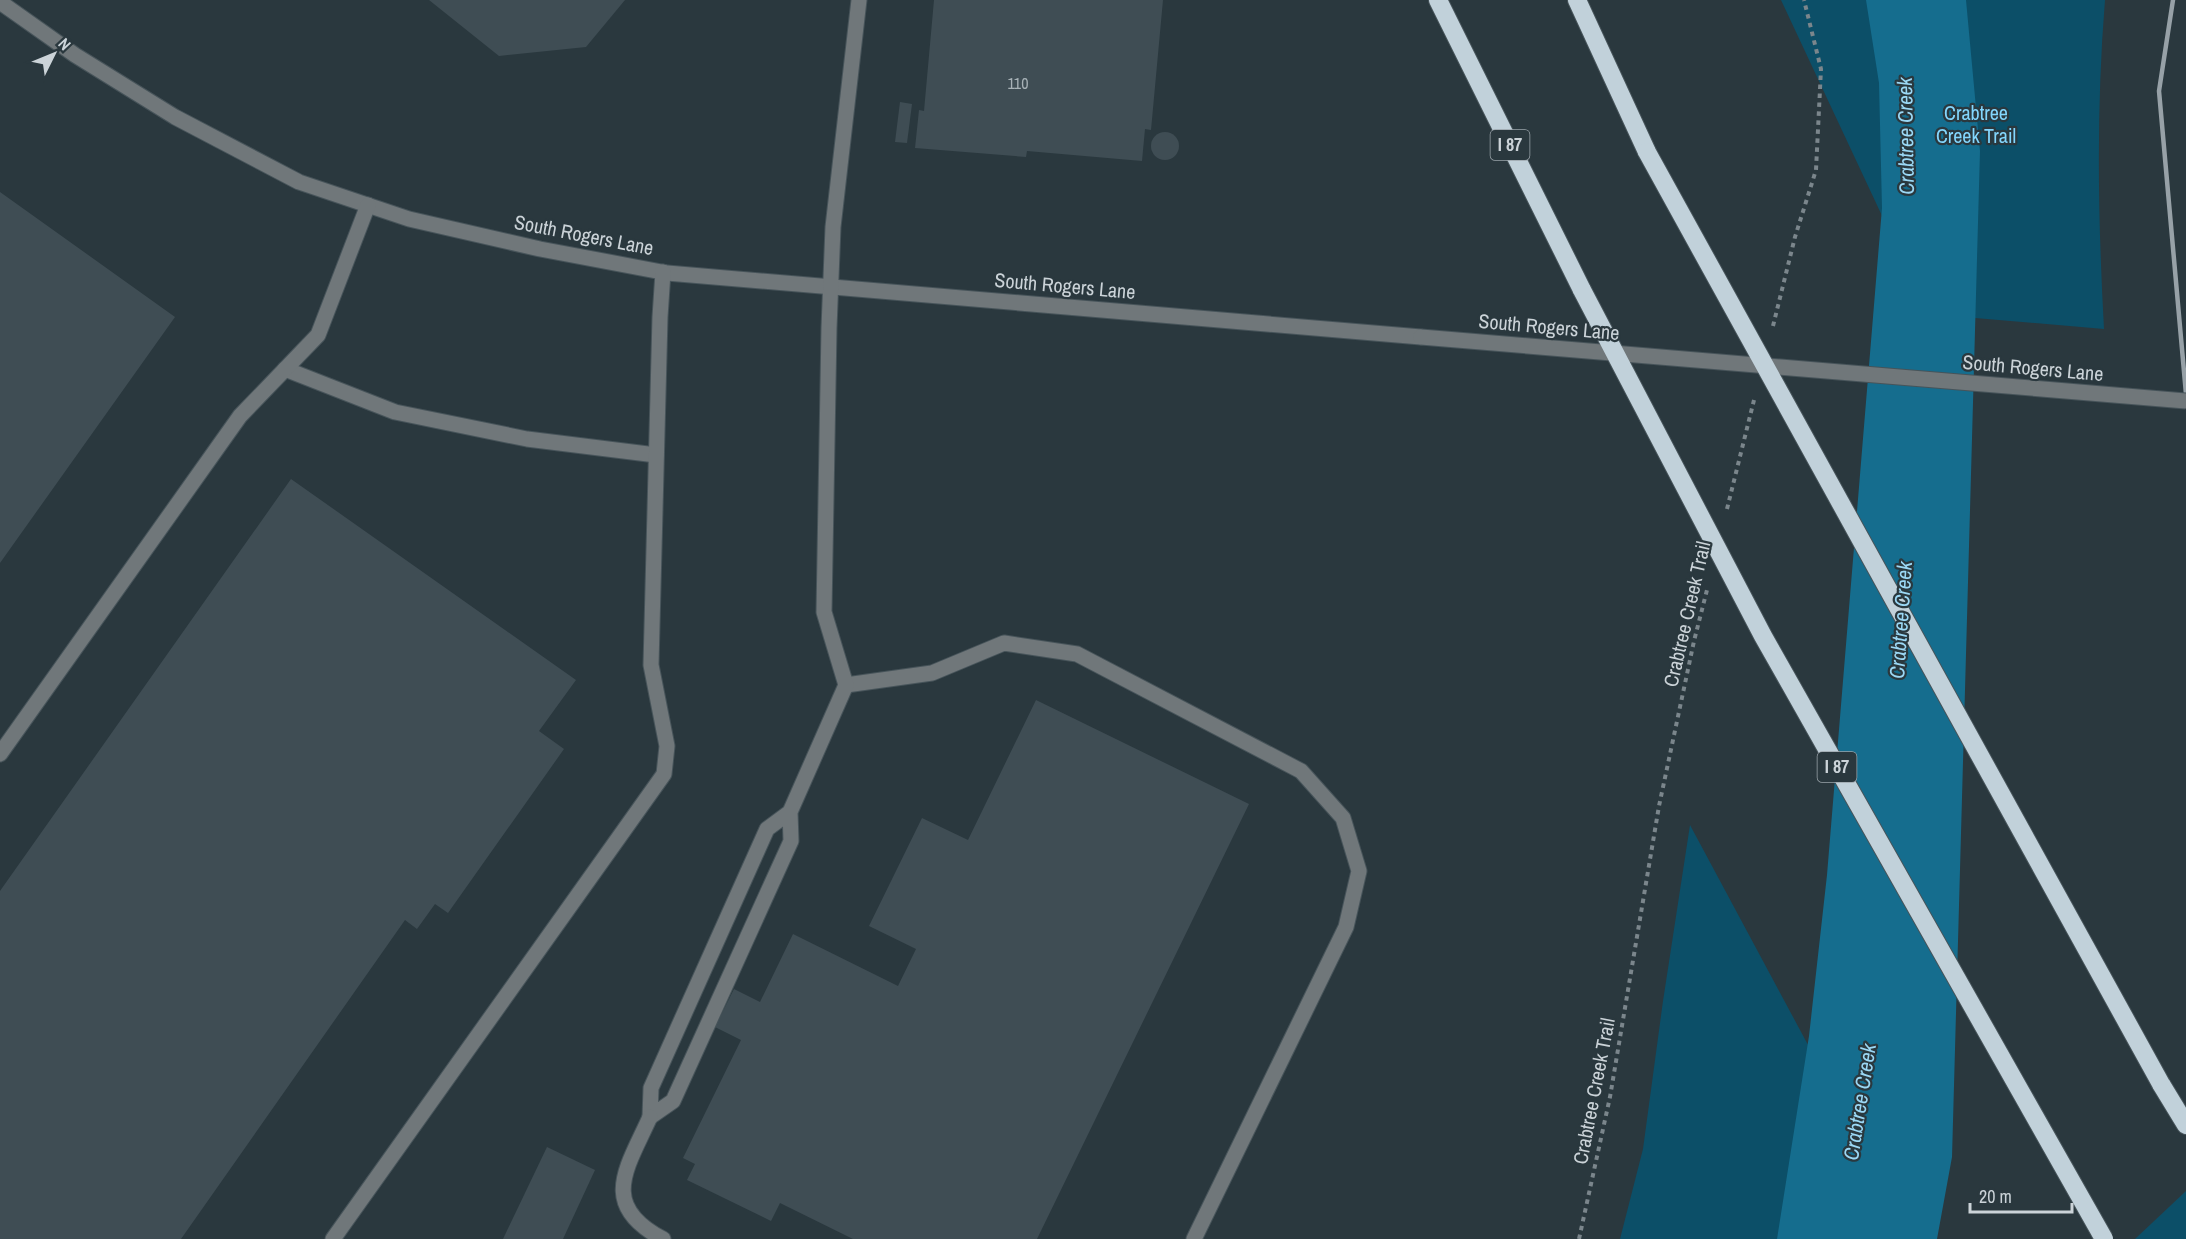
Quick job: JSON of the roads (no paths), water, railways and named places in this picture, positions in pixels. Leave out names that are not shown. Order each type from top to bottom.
[{"type":"highway","name":"I 87","points":[[1438,0],[1582,290],[1763,636],[2104,1239]]},
{"type":"highway","points":[[1577,0],[1647,152],[2161,1084],[2186,1125]]},
{"type":"street","points":[[650,1117],[673,1101],[708,1027],[791,841],[790,812],[846,685],[824,612],[833,226],[859,0]]},
{"type":"street","name":"South Rogers Lane","points":[[2,7],[175,117],[299,182],[409,219],[540,249],[663,272],[2186,401]]},
{"type":"street","points":[[0,754],[240,416],[318,335],[368,205]]},
{"type":"street","points":[[333,1239],[664,774],[667,746],[651,665],[663,272]]},
{"type":"street","points":[[285,369],[395,412],[527,439],[656,455]]},
{"type":"street","points":[[846,685],[932,673],[1004,643],[1077,654],[1301,771],[1343,818],[1359,871],[1346,927],[1194,1239]]},
{"type":"street","points":[[663,1239],[653,1234],[633,1216],[623,1202],[624,1174],[650,1117],[651,1088],[767,829],[790,812]]},
{"type":"water","name":"Crabtree Creek","points":[[1866,0],[1966,0],[1980,151],[1952,1157],[1937,1239],[1777,1239],[1809,1036],[1827,875],[1882,208],[1879,83]]},
{"type":"railway","points":[[2173,0],[2159,91],[2186,394]]},
{"type":"park label","name":"Crabtree Creek Trail","points":[[1976,124]]}]
